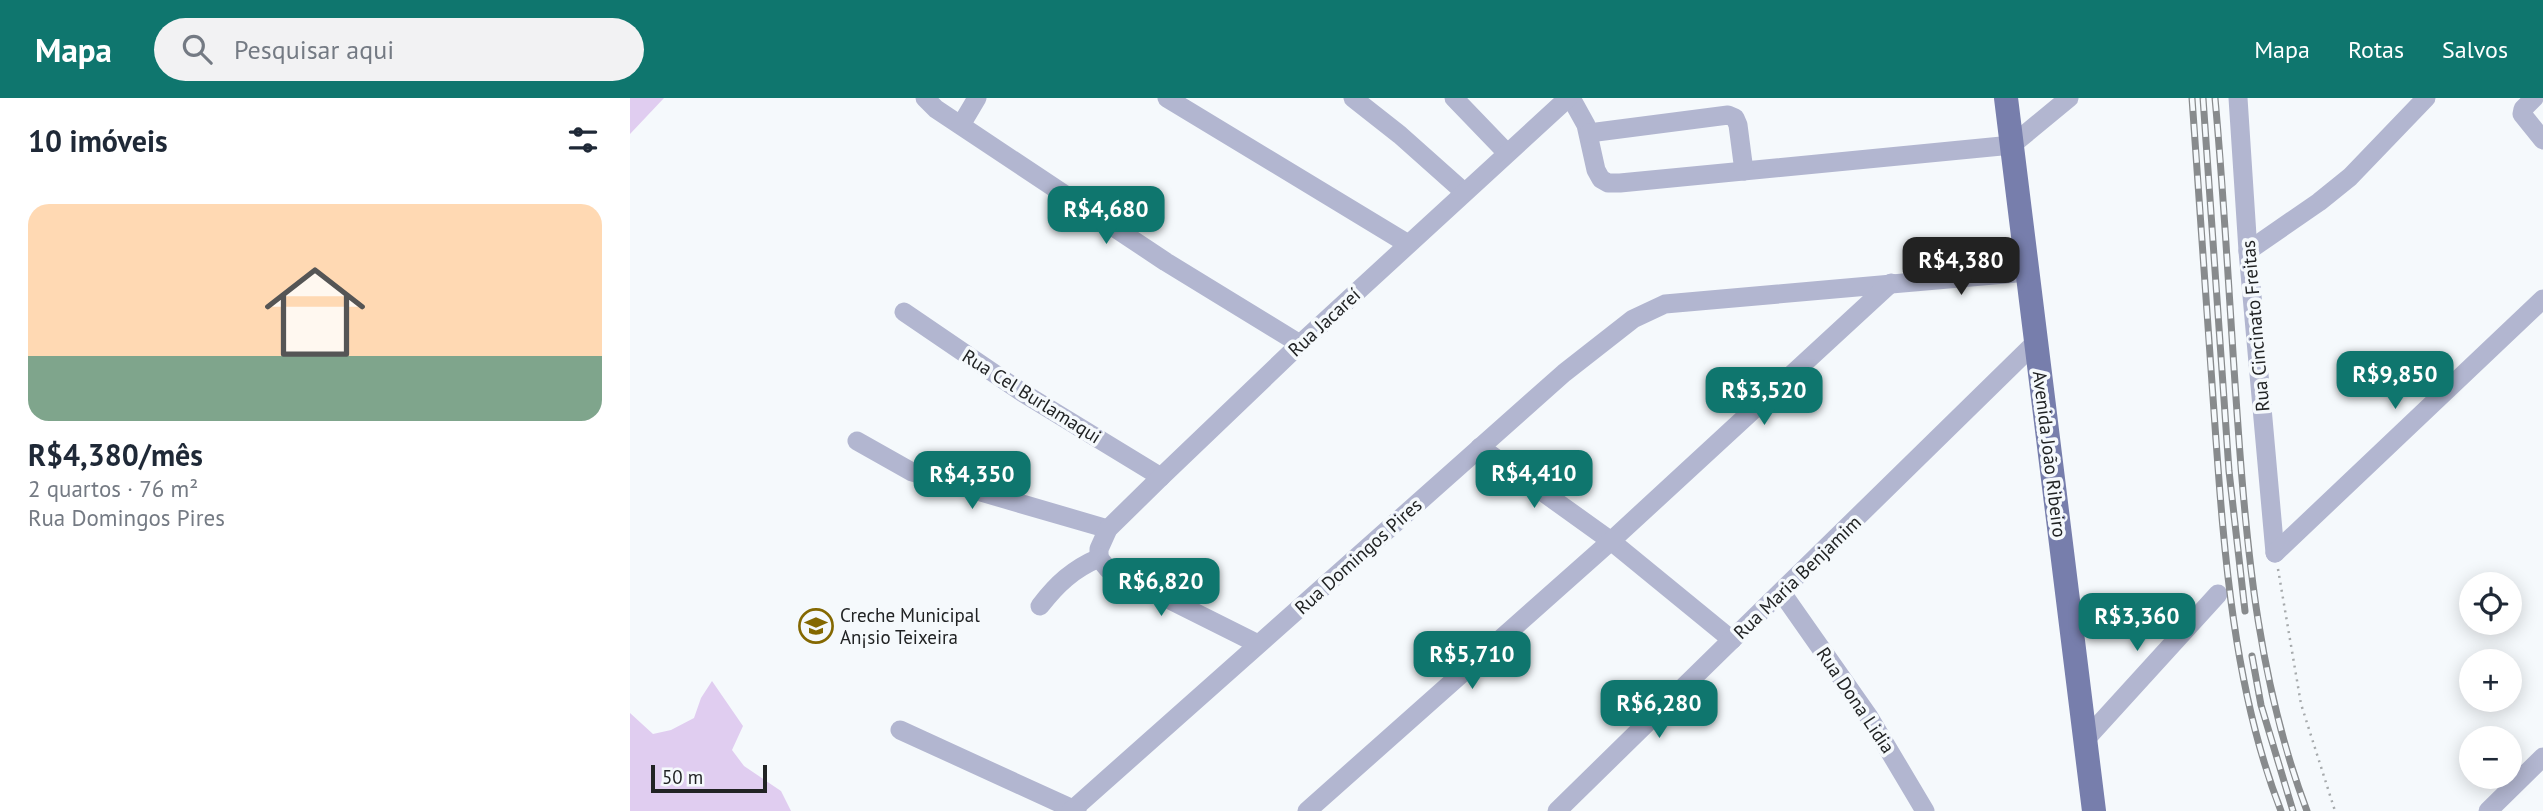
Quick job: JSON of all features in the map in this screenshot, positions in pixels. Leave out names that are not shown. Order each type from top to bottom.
[{"type":"main road","name":"Avenida João Ribeiro","points":[[2006,98],[2094,811]]},
{"type":"street","points":[[961,125],[977,98]]},
{"type":"street","points":[[1167,98],[1408,244]]},
{"type":"street","points":[[1353,98],[1400,135],[1464,192]]},
{"type":"street","points":[[1454,98],[1507,153]]},
{"type":"street","points":[[1559,101],[1589,133],[1597,170],[1601,179],[1608,183],[2012,145],[2070,98]]},
{"type":"street","name":"Rua Cincinato Freitas","points":[[2238,98],[2248,251],[2275,553]]},
{"type":"street","points":[[2248,251],[2350,177],[2426,98]]},
{"type":"street","points":[[2534,98],[2522,109],[2522,114],[2543,140]]},
{"type":"street","name":"Rua Jacareí","points":[[1098,558],[1098,549],[1108,529],[1559,101]]},
{"type":"street","points":[[931,104],[1166,262],[1300,344]]},
{"type":"street","points":[[1589,133],[1728,115],[1735,118],[1738,125],[1744,171]]},
{"type":"street","name":"Rua Domingos Pires","points":[[1073,810],[1564,373],[1633,319],[1665,304],[2028,272]]},
{"type":"street","points":[[1307,811],[1611,541],[1891,283]]},
{"type":"street","points":[[2275,553],[2543,299]]},
{"type":"street","name":"Rua Cel Burlamaqui","points":[[904,313],[1020,391],[1161,477]]},
{"type":"street","name":"Rua Maria Benjamim","points":[[1558,811],[2036,342]]},
{"type":"street","points":[[857,441],[912,472],[1108,529]]},
{"type":"street","points":[[1480,447],[1611,541],[1732,640]]},
{"type":"street","points":[[1040,606],[1066,576],[1081,565],[1098,558],[1108,569],[1258,644]]},
{"type":"street","name":"Rua Dona Lidia","points":[[1782,593],[1869,717],[1925,811]]},
{"type":"street","points":[[2085,740],[2218,594]]},
{"type":"street","points":[[900,730],[1073,810]]},
{"type":"street","points":[[2488,811],[2543,757]]},
{"type":"path","points":[[2275,553],[2301,704],[2335,811]]},
{"type":"shaded area","points":[[630,98],[664,98],[630,134]]},
{"type":"shaded area","points":[[712,681],[743,726],[732,750],[744,766],[781,791],[791,811],[630,811],[630,713],[653,734],[671,730],[694,718],[701,698]]},
{"type":"railway","points":[[2192,98],[2227,572],[2252,718],[2281,811]]},
{"type":"railway","points":[[2203,98],[2229,471],[2245,611]]},
{"type":"railway","points":[[2215,98],[2251,573],[2278,717],[2307,811]]},
{"type":"railway","points":[[2252,656],[2261,705],[2293,811]]},
{"type":"place","name":"Creche Municipal An¡sio Teixeira","points":[[816,626]]}]
